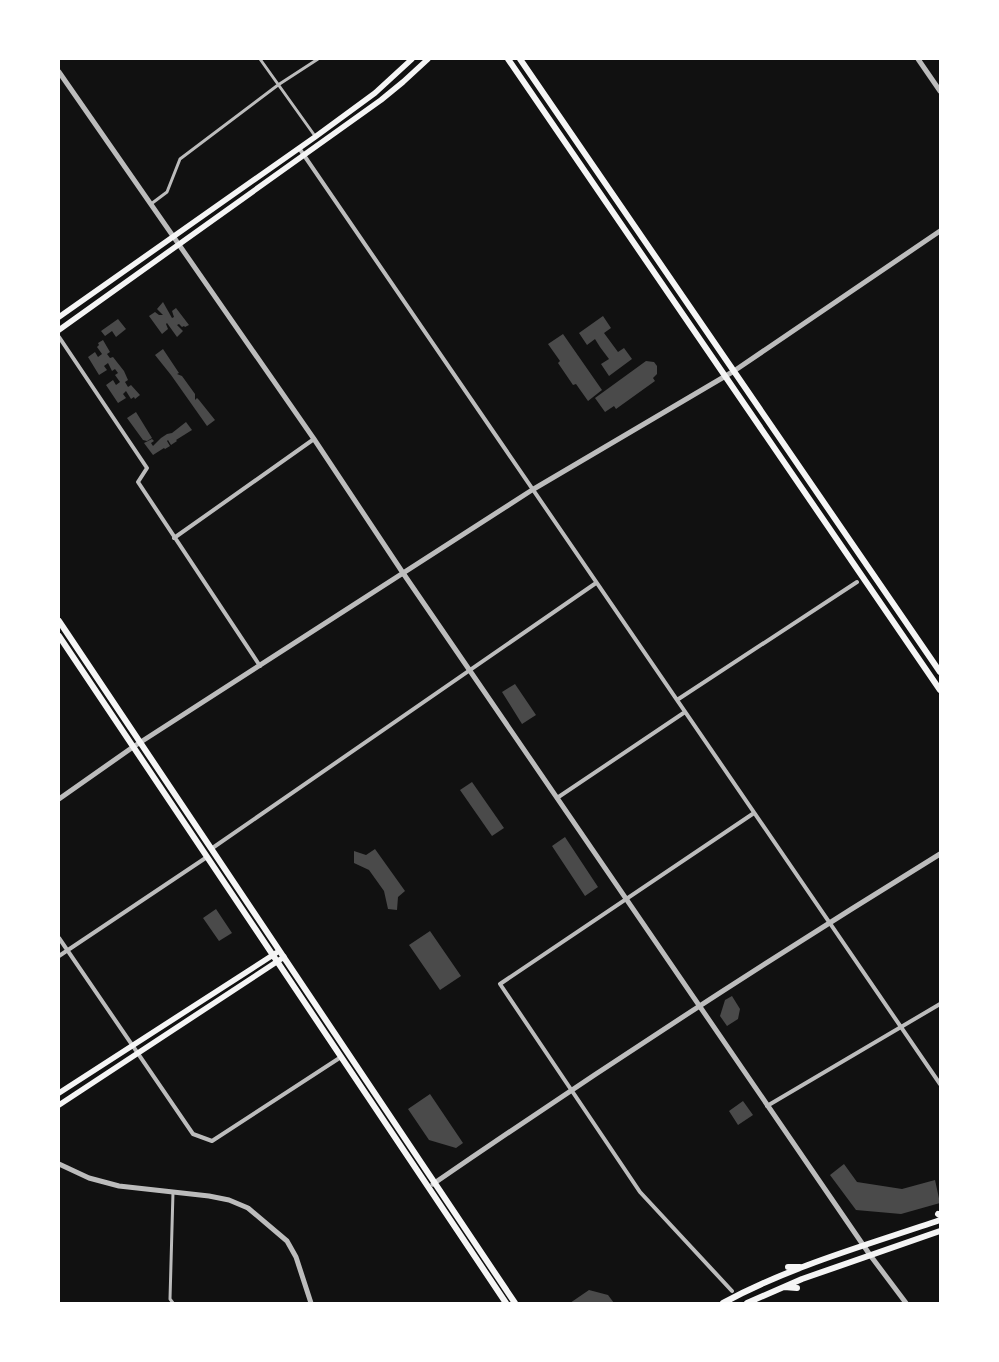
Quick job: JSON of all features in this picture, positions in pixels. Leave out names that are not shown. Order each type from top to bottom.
[{"type":"main road","points":[[59,318],[375,93],[412,59]]},
{"type":"main road","points":[[59,330],[381,100],[404,82],[428,59]]},
{"type":"main road","points":[[508,59],[940,690]]},
{"type":"main road","points":[[520,59],[940,672]]},
{"type":"main road","points":[[59,621],[515,1303]]},
{"type":"main road","points":[[59,636],[506,1303]]},
{"type":"main road","points":[[59,1093],[279,951]]},
{"type":"main road","points":[[59,1105],[284,958]]},
{"type":"main road","points":[[723,1303],[756,1286],[940,1217]]},
{"type":"main road","points":[[747,1303],[782,1287],[940,1231]]},
{"type":"main road","points":[[788,1267],[804,1267]]},
{"type":"main road","points":[[782,1287],[797,1288]]},
{"type":"street","points":[[260,59],[315,137]]},
{"type":"street","points":[[151,204],[167,192],[180,159],[278,85],[318,59]]},
{"type":"street","points":[[918,59],[940,91]]},
{"type":"street","points":[[59,72],[314,440],[870,1255],[906,1303]]},
{"type":"street","points":[[299,148],[940,1084]]},
{"type":"street","points":[[59,799],[133,747],[532,490],[734,371],[940,231]]},
{"type":"street","points":[[59,337],[147,468],[138,482],[260,666]]},
{"type":"street","points":[[174,538],[314,440]]},
{"type":"street","points":[[677,700],[857,582]]},
{"type":"street","points":[[211,849],[596,583]]},
{"type":"street","points":[[557,798],[685,712]]},
{"type":"street","points":[[732,1291],[640,1192],[500,984],[754,813]]},
{"type":"street","points":[[428,1187],[699,1005],[940,854]]},
{"type":"street","points":[[59,956],[207,857]]},
{"type":"street","points":[[59,938],[193,1134],[212,1141],[341,1057]]},
{"type":"street","points":[[768,1106],[940,1004]]},
{"type":"street","points":[[59,1164],[89,1178],[119,1186],[230,1200],[248,1208],[287,1240],[296,1256],[311,1303]]},
{"type":"street","points":[[173,1192],[170,1299],[173,1303]]},
{"type":"building","points":[[163,302],[172,318],[174,317],[172,311],[176,308],[189,325],[182,327],[179,324],[177,325],[183,331],[177,337],[167,323],[168,329],[162,334],[149,316],[155,312],[163,315],[157,309]]},
{"type":"building","points":[[603,316],[611,328],[604,333],[618,352],[624,348],[632,359],[609,376],[601,364],[609,359],[595,339],[587,345],[579,333]]},
{"type":"building","points":[[118,319],[126,329],[116,337],[112,331],[105,336],[101,331]]},
{"type":"building","points":[[563,334],[602,390],[588,401],[576,384],[573,385],[548,344]]},
{"type":"building","points":[[103,340],[110,352],[107,354],[110,358],[113,357],[124,371],[128,380],[125,382],[128,387],[131,385],[140,395],[135,399],[134,397],[131,399],[126,391],[123,394],[126,398],[118,403],[106,385],[113,380],[116,385],[120,382],[115,375],[118,373],[115,369],[112,371],[108,363],[104,366],[107,370],[99,375],[88,357],[95,352],[98,357],[102,354],[97,347],[98,343]]},
{"type":"building","points":[[163,349],[179,373],[177,374],[182,376],[195,394],[195,400],[197,398],[215,420],[207,426],[155,355]]},
{"type":"building","points":[[646,361],[654,362],[657,366],[657,374],[653,378],[655,381],[616,409],[614,406],[605,412],[595,398]]},
{"type":"building","points":[[136,412],[152,438],[147,441],[143,440],[127,418]]},
{"type":"building","points":[[186,422],[192,430],[171,445],[168,440],[170,446],[153,455],[144,443],[152,439],[154,441],[151,443],[153,446],[161,438],[172,433]]},
{"type":"building","points":[[515,684],[536,715],[522,724],[502,692]]},
{"type":"building","points":[[472,782],[504,828],[492,836],[460,790]]},
{"type":"building","points":[[565,837],[598,887],[585,896],[552,846]]},
{"type":"building","points":[[375,849],[405,891],[398,897],[397,910],[388,909],[384,891],[369,870],[354,863],[354,851],[366,855]]},
{"type":"building","points":[[216,909],[232,933],[219,941],[203,918]]},
{"type":"building","points":[[430,931],[461,976],[440,990],[409,945]]},
{"type":"building","points":[[732,996],[740,1009],[738,1019],[727,1026],[720,1016],[725,1000]]},
{"type":"building","points":[[430,1094],[463,1143],[456,1148],[429,1140],[408,1109]]},
{"type":"building","points":[[743,1101],[753,1115],[738,1125],[729,1111]]},
{"type":"building","points":[[844,1164],[857,1182],[902,1189],[935,1180],[940,1203],[901,1214],[856,1210],[830,1175]]},
{"type":"building","points":[[589,1290],[608,1295],[614,1303],[570,1303]]}]
